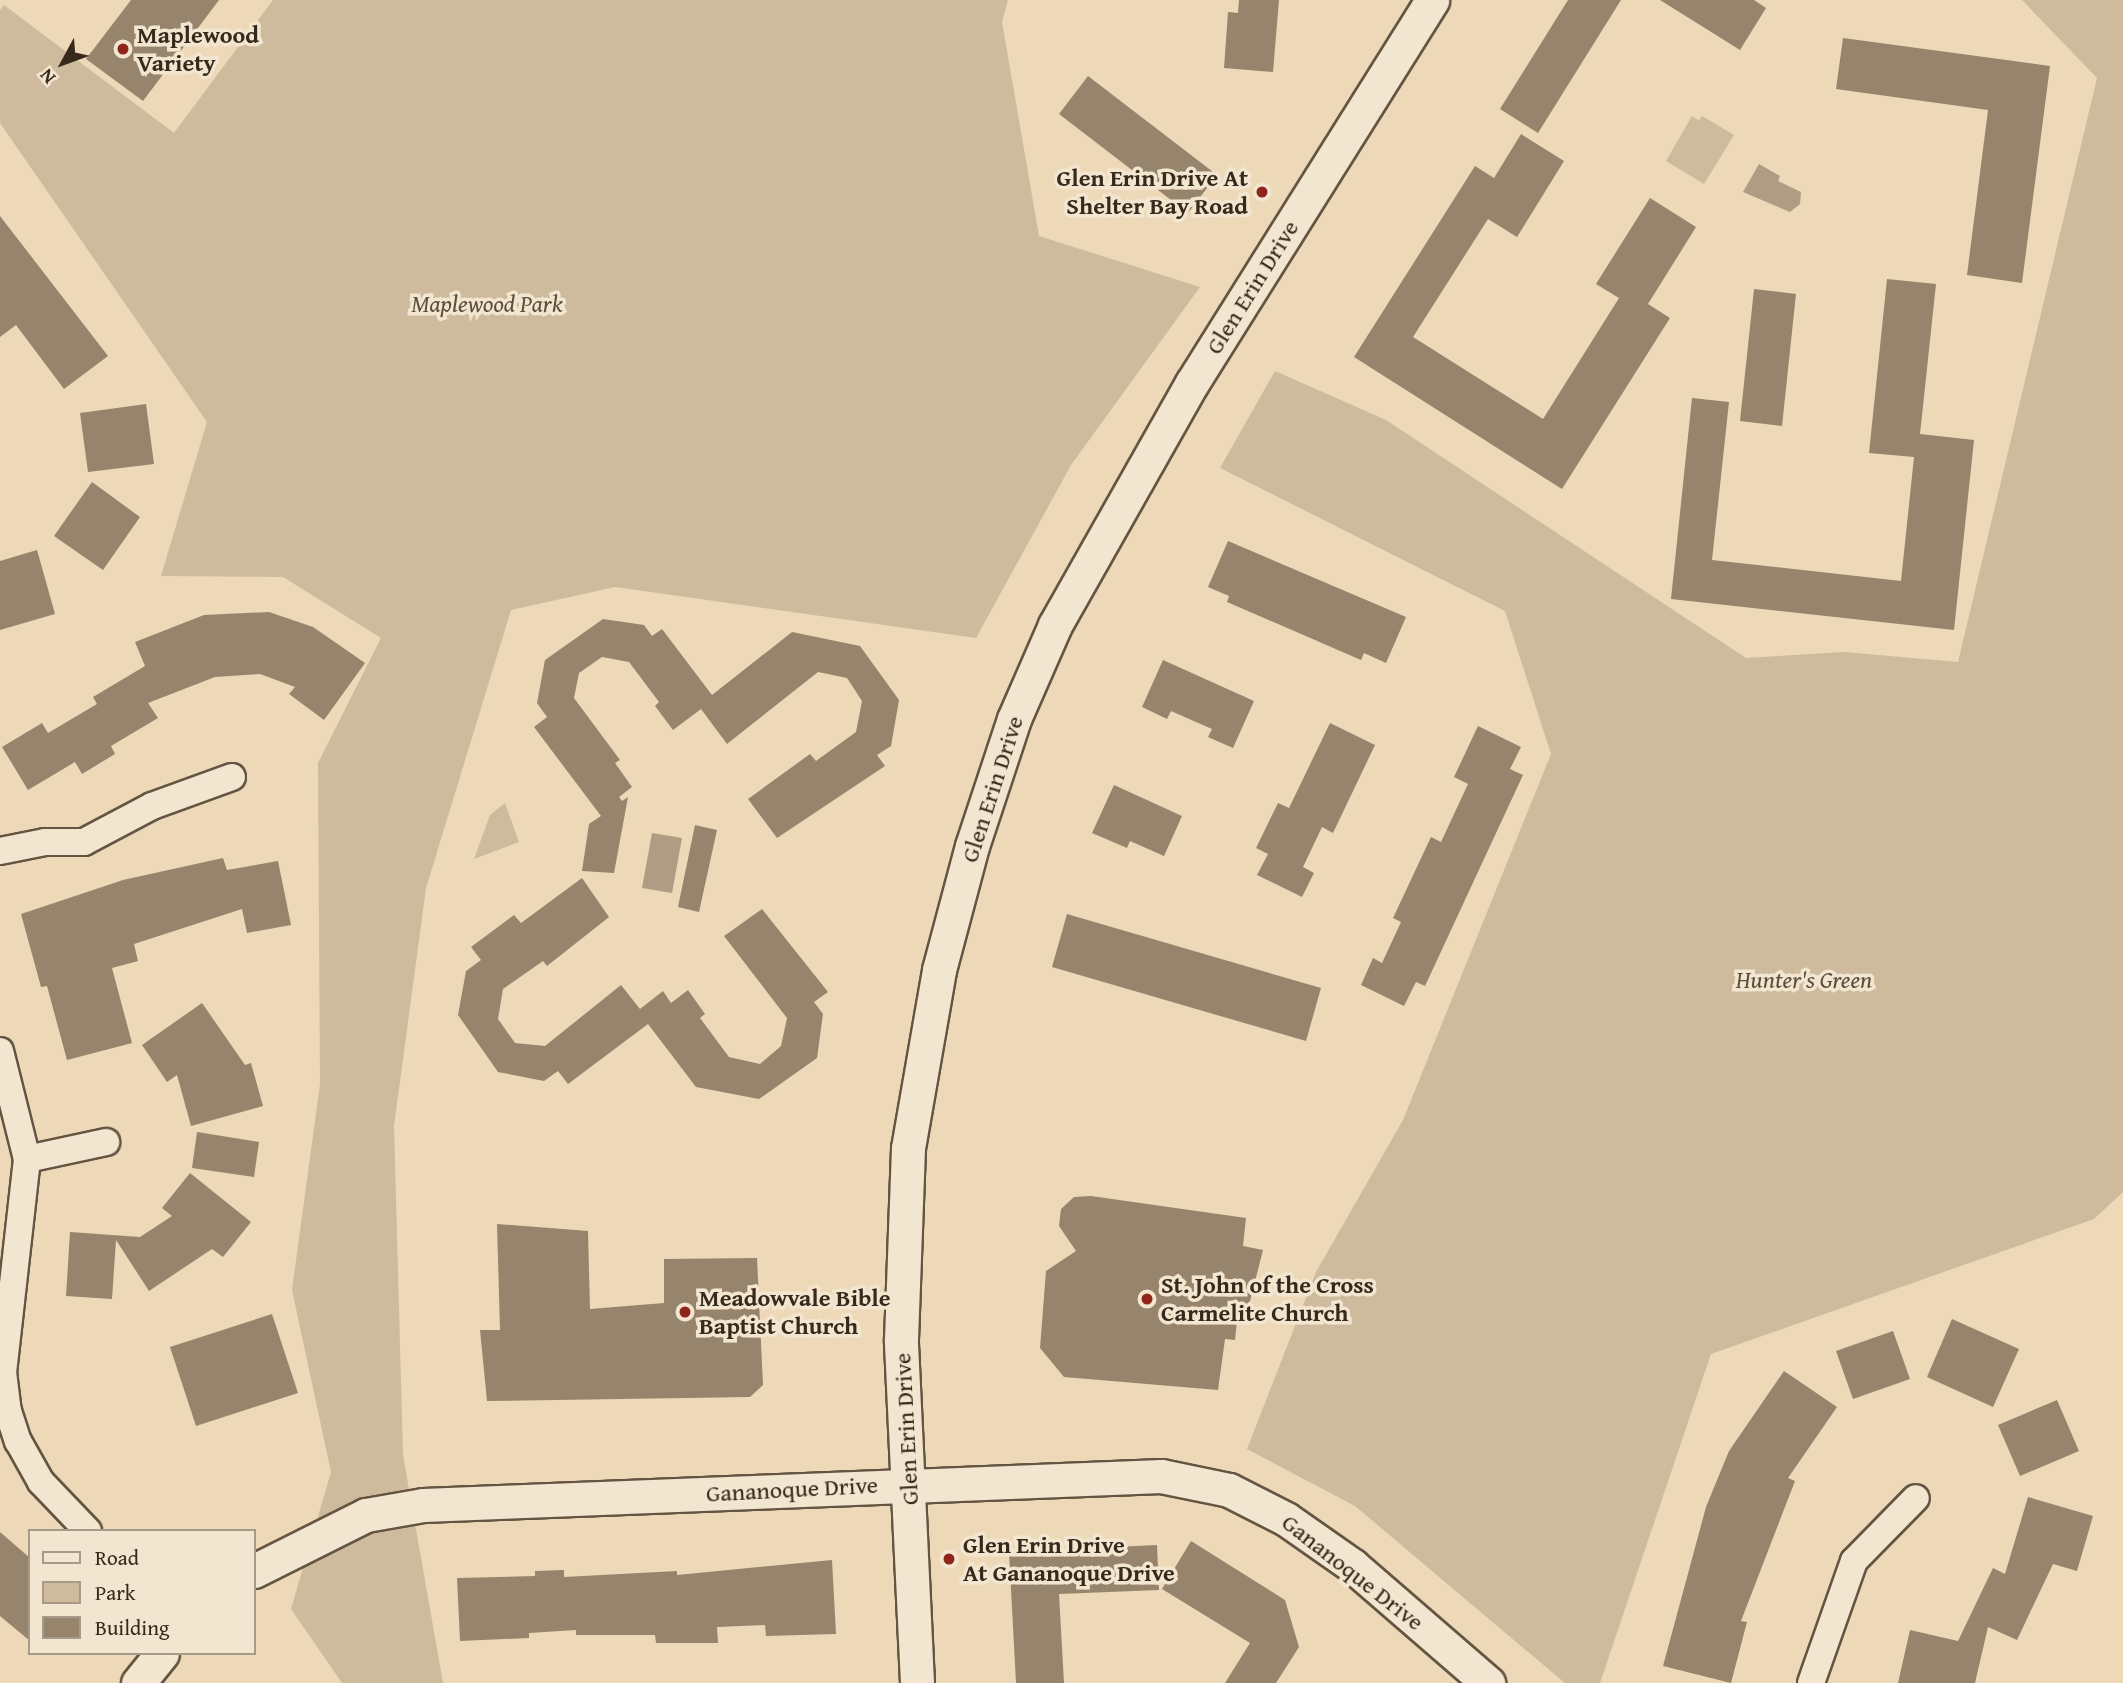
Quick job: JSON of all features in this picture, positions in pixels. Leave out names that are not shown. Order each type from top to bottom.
[{"type":"street","name":"Glen Erin Drive","points":[[917,1683],[901,1339],[908,1148],[939,970],[972,846],[1014,719],[1055,625],[1192,383],[1432,0]]},
{"type":"street","points":[[0,851],[45,842],[84,842],[152,806],[232,777]]},
{"type":"street","points":[[0,1051],[27,1159],[3,1371],[9,1411],[18,1441],[41,1482],[86,1529]]},
{"type":"street","points":[[27,1159],[106,1142]]},
{"type":"street","name":"Gananoque Drive","points":[[256,1570],[366,1515],[423,1505],[1161,1476],[1228,1490],[1261,1503],[1353,1566],[1488,1683]]},
{"type":"street","points":[[1811,1683],[1854,1561],[1916,1498]]},
{"type":"street","points":[[138,1683],[160,1655]]},
{"type":"green space","name":"Maplewood Park","points":[[273,0],[1008,0],[1002,22],[1039,236],[1200,287],[1071,465],[976,638],[615,587],[511,610],[426,888],[394,1126],[403,1455],[443,1683],[342,1683],[291,1609],[331,1472],[292,1290],[320,1084],[318,763],[381,638],[283,577],[161,576],[207,422],[0,123],[0,10],[4,5],[174,133]]},
{"type":"green space","name":"Hunter's Green","points":[[2022,0],[2123,0],[2123,1192],[2094,1219],[1711,1354],[1600,1683],[1565,1683],[1355,1506],[1247,1449],[1316,1272],[1403,1120],[1551,754],[1505,611],[1220,468],[1275,371],[1386,420],[1746,658],[1844,652],[1958,662],[2097,78]]},
{"type":"green space","points":[[1692,116],[1699,121],[1702,116],[1734,135],[1704,184],[1666,161]]},
{"type":"green space","points":[[505,803],[519,842],[474,859],[490,815]]},
{"type":"shaded area","points":[[1759,164],[1780,176],[1778,181],[1801,192],[1800,204],[1790,212],[1743,192]]},
{"type":"shaded area","points":[[652,833],[682,838],[672,893],[642,888]]},
{"type":"building","points":[[131,0],[219,0],[143,101],[86,59]]},
{"type":"building","points":[[1239,0],[1279,0],[1273,72],[1224,68],[1228,12],[1238,13]]},
{"type":"building","points":[[1568,0],[1621,0],[1538,133],[1500,109]]},
{"type":"building","points":[[1660,0],[1754,0],[1766,8],[1740,50]]},
{"type":"building","points":[[1843,38],[2050,66],[2022,283],[1967,275],[1988,110],[1836,89]]},
{"type":"building","points":[[1088,76],[1217,175],[1188,213],[1059,114]]},
{"type":"building","points":[[1521,134],[1564,161],[1517,237],[1488,219],[1413,337],[1543,419],[1619,298],[1596,284],[1650,198],[1696,227],[1648,304],[1670,318],[1562,489],[1354,357],[1475,166],[1494,178]]},
{"type":"building","points":[[0,216],[108,356],[64,389],[16,325],[0,337]]},
{"type":"building","points":[[1887,279],[1936,284],[1920,434],[1974,440],[1954,630],[1671,599],[1692,398],[1729,402],[1712,560],[1901,581],[1914,457],[1869,453]]},
{"type":"building","points":[[1754,289],[1796,294],[1782,426],[1740,421]]},
{"type":"building","points":[[146,404],[154,464],[88,472],[80,413]]},
{"type":"building","points":[[92,482],[140,517],[103,570],[54,536]]},
{"type":"building","points":[[1228,541],[1406,617],[1386,663],[1364,653],[1361,660],[1227,602],[1229,596],[1208,587]]},
{"type":"building","points":[[37,550],[55,614],[0,630],[0,561]]},
{"type":"building","points":[[269,612],[313,627],[365,663],[324,720],[289,694],[295,687],[260,674],[215,677],[148,703],[158,718],[111,746],[115,754],[82,774],[75,762],[28,790],[2,747],[42,723],[48,733],[97,704],[93,697],[145,666],[135,642],[204,615]]},
{"type":"building","points":[[603,619],[644,625],[652,636],[662,629],[712,695],[792,632],[860,646],[899,700],[891,746],[877,755],[885,766],[777,838],[748,799],[810,754],[816,761],[856,732],[862,701],[847,678],[818,672],[727,744],[701,709],[673,730],[655,706],[659,702],[629,662],[602,657],[579,673],[574,698],[620,760],[615,763],[632,787],[619,797],[622,801],[628,797],[614,873],[582,871],[589,824],[601,816],[534,727],[547,717],[537,703],[545,660]]},
{"type":"building","points":[[1163,660],[1254,701],[1233,748],[1208,737],[1212,729],[1171,711],[1167,719],[1142,707]]},
{"type":"building","points":[[1330,723],[1375,745],[1333,833],[1322,827],[1303,867],[1314,873],[1302,897],[1257,875],[1268,854],[1256,848],[1278,803],[1289,808]]},
{"type":"building","points":[[1478,726],[1521,747],[1510,769],[1523,775],[1425,986],[1416,982],[1404,1006],[1361,985],[1373,958],[1382,963],[1401,922],[1393,918],[1431,837],[1441,842],[1468,784],[1454,777]]},
{"type":"building","points":[[1114,785],[1182,816],[1164,856],[1130,841],[1127,848],[1092,833]]},
{"type":"building","points":[[695,825],[717,830],[699,912],[678,907]]},
{"type":"building","points":[[223,858],[227,870],[278,861],[291,925],[247,933],[242,909],[134,944],[138,961],[112,968],[132,1043],[67,1060],[47,986],[41,987],[21,914],[123,880]]},
{"type":"building","points":[[582,878],[609,917],[547,966],[543,961],[503,989],[498,1019],[515,1043],[545,1046],[621,985],[640,1009],[663,991],[671,1003],[688,990],[705,1014],[700,1018],[729,1057],[760,1064],[781,1046],[787,1018],[724,936],[762,909],[828,992],[814,1002],[823,1014],[817,1058],[759,1099],[696,1087],[648,1024],[568,1084],[558,1071],[544,1081],[498,1072],[458,1015],[466,971],[481,960],[471,947],[514,915],[521,923]]},
{"type":"building","points":[[1067,914],[1321,988],[1306,1041],[1052,967]]},
{"type":"building","points":[[202,1003],[245,1065],[251,1063],[263,1106],[191,1126],[177,1075],[167,1082],[142,1045]]},
{"type":"building","points":[[197,1132],[259,1142],[254,1177],[192,1168]]},
{"type":"building","points":[[190,1173],[251,1222],[223,1257],[212,1249],[149,1291],[116,1240],[112,1299],[66,1296],[70,1232],[140,1237],[172,1216],[162,1208]]},
{"type":"building","name":"St. John of the Cross Carmelite Church","points":[[1091,1196],[1246,1218],[1243,1246],[1263,1250],[1247,1313],[1238,1311],[1235,1340],[1225,1339],[1218,1390],[1064,1377],[1040,1348],[1046,1271],[1076,1251],[1059,1226],[1061,1209],[1074,1197]]},
{"type":"building","name":"Meadowvale Bible Baptist Church","points":[[497,1224],[588,1231],[590,1309],[664,1303],[664,1259],[757,1258],[763,1385],[750,1397],[487,1401],[480,1330],[500,1330]]},
{"type":"building","points":[[272,1314],[298,1393],[196,1426],[170,1347]]},
{"type":"building","points":[[1952,1319],[2019,1349],[1993,1407],[1927,1377]]},
{"type":"building","points":[[1893,1331],[1910,1379],[1853,1399],[1836,1351]]},
{"type":"building","points":[[1784,1371],[1837,1407],[1788,1478],[1795,1481],[1741,1621],[1747,1622],[1731,1683],[1663,1666],[1706,1507],[1729,1451]]},
{"type":"building","points":[[2057,1400],[2079,1451],[2020,1476],[1998,1425]]},
{"type":"building","points":[[2028,1497],[2093,1516],[2077,1571],[2053,1564],[2017,1640],[1988,1627],[1975,1683],[1898,1683],[1910,1630],[1958,1641],[1993,1568],[2005,1574]]},
{"type":"building","points":[[0,1532],[28,1556],[28,1639],[0,1616]]},
{"type":"building","points":[[1191,1541],[1285,1600],[1299,1647],[1276,1683],[1225,1683],[1250,1643],[1162,1589]]},
{"type":"building","points":[[1157,1545],[1159,1590],[1059,1594],[1064,1683],[1016,1683],[1009,1552]]},
{"type":"building","points":[[832,1560],[836,1634],[766,1636],[765,1625],[717,1627],[718,1643],[656,1643],[655,1635],[576,1635],[576,1630],[529,1633],[529,1638],[460,1641],[457,1578],[535,1576],[535,1571],[564,1570],[564,1577],[677,1571],[677,1575]]},
{"type":"place","name":"Maplewood Variety","points":[[123,49]]},
{"type":"place","name":"Glen Erin Drive At Shelter Bay Road","points":[[1262,192]]},
{"type":"place","name":"St. John of the Cross Carmelite Church","points":[[1147,1299]]},
{"type":"place","name":"Meadowvale Bible Baptist Church","points":[[685,1312]]},
{"type":"place","name":"Glen Erin Drive At Gananoque Drive","points":[[949,1559]]}]
